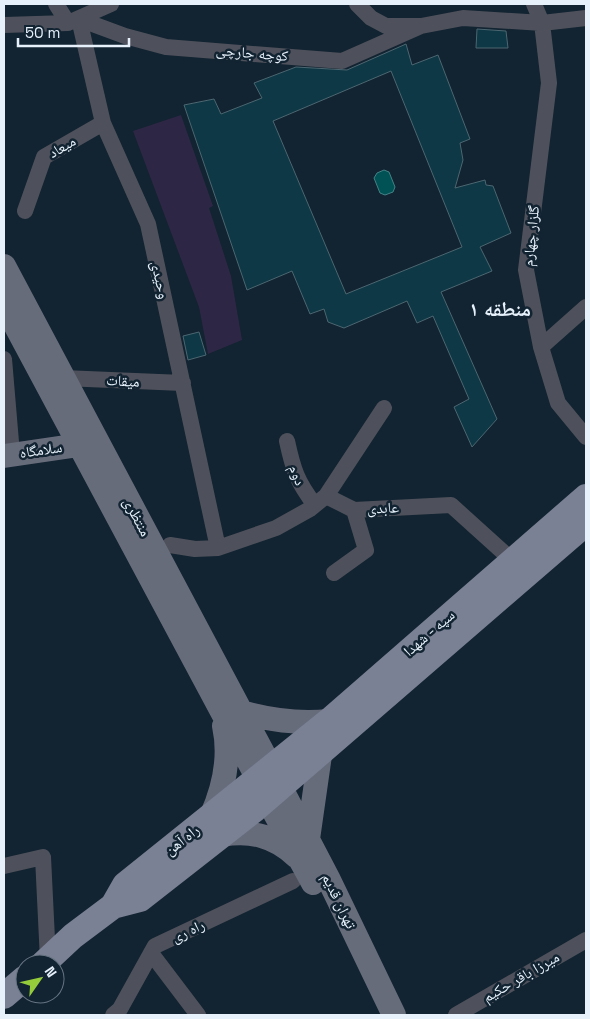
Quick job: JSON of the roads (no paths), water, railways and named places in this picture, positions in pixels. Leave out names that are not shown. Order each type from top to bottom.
[{"type":"main road","name":"منتظری","points":[[5,273],[63,378],[269,784]]},
{"type":"main road","name":"منتظری","points":[[4,304],[79,444],[231,712]]},
{"type":"main road","name":"سلامگاه","points":[[8,455],[79,444]]},
{"type":"main road","name":"سپه - شهدا","points":[[269,784],[329,721],[586,497]]},
{"type":"main road","name":"سپه - شهدا","points":[[269,784],[320,755],[586,523]]},
{"type":"main road","points":[[300,860],[289,849],[264,836],[236,832],[217,826],[226,767],[226,733],[231,712],[270,721],[300,723],[329,721]]},
{"type":"main road","points":[[300,860],[320,755]]},
{"type":"main road","name":"راه آهن","points":[[54,954],[73,936],[113,906],[140,899],[217,826],[269,784]]},
{"type":"main road","name":"تهران قدیم","points":[[269,784],[300,860],[383,1015]]},
{"type":"main road","name":"تهران قدیم","points":[[300,860],[394,1015]]},
{"type":"main road","points":[[4,996],[15,987]]},
{"type":"street","name":"وحیدی","points":[[56,4],[74,21],[103,123],[148,224],[218,548]]},
{"type":"street","points":[[4,25],[74,21],[111,4]]},
{"type":"street","points":[[357,4],[371,18],[386,26],[421,26],[463,18],[542,23],[580,14]]},
{"type":"street","name":"گلزار چهارم","points":[[534,4],[542,23],[550,83],[526,270],[541,347],[558,403],[586,437]]},
{"type":"street","name":"کوچه جارچی","points":[[74,21],[166,47],[342,61],[421,26]]},
{"type":"street","name":"میعاد","points":[[25,211],[44,157],[103,123]]},
{"type":"street","points":[[541,347],[586,307]]},
{"type":"street","points":[[4,358],[8,455]]},
{"type":"street","name":"میقات","points":[[63,378],[183,383]]},
{"type":"street","points":[[170,545],[195,549],[218,548],[276,528],[321,500],[384,408]]},
{"type":"street","name":"دوم","points":[[287,441],[292,467],[300,486],[321,500]]},
{"type":"street","name":"عابدی","points":[[321,500],[354,510],[451,505],[513,561]]},
{"type":"street","points":[[334,573],[366,550],[354,510]]},
{"type":"street","points":[[4,866],[43,857],[46,954]]},
{"type":"street","name":"راه ری","points":[[114,1015],[120,1009],[155,946],[300,860]]},
{"type":"street","name":"میرزا باقر حکیم","points":[[456,1015],[586,940]]},
{"type":"street","points":[[151,953],[198,1015]]},
{"type":"district","name":"منطقه ۱","points":[[500,309]]}]
